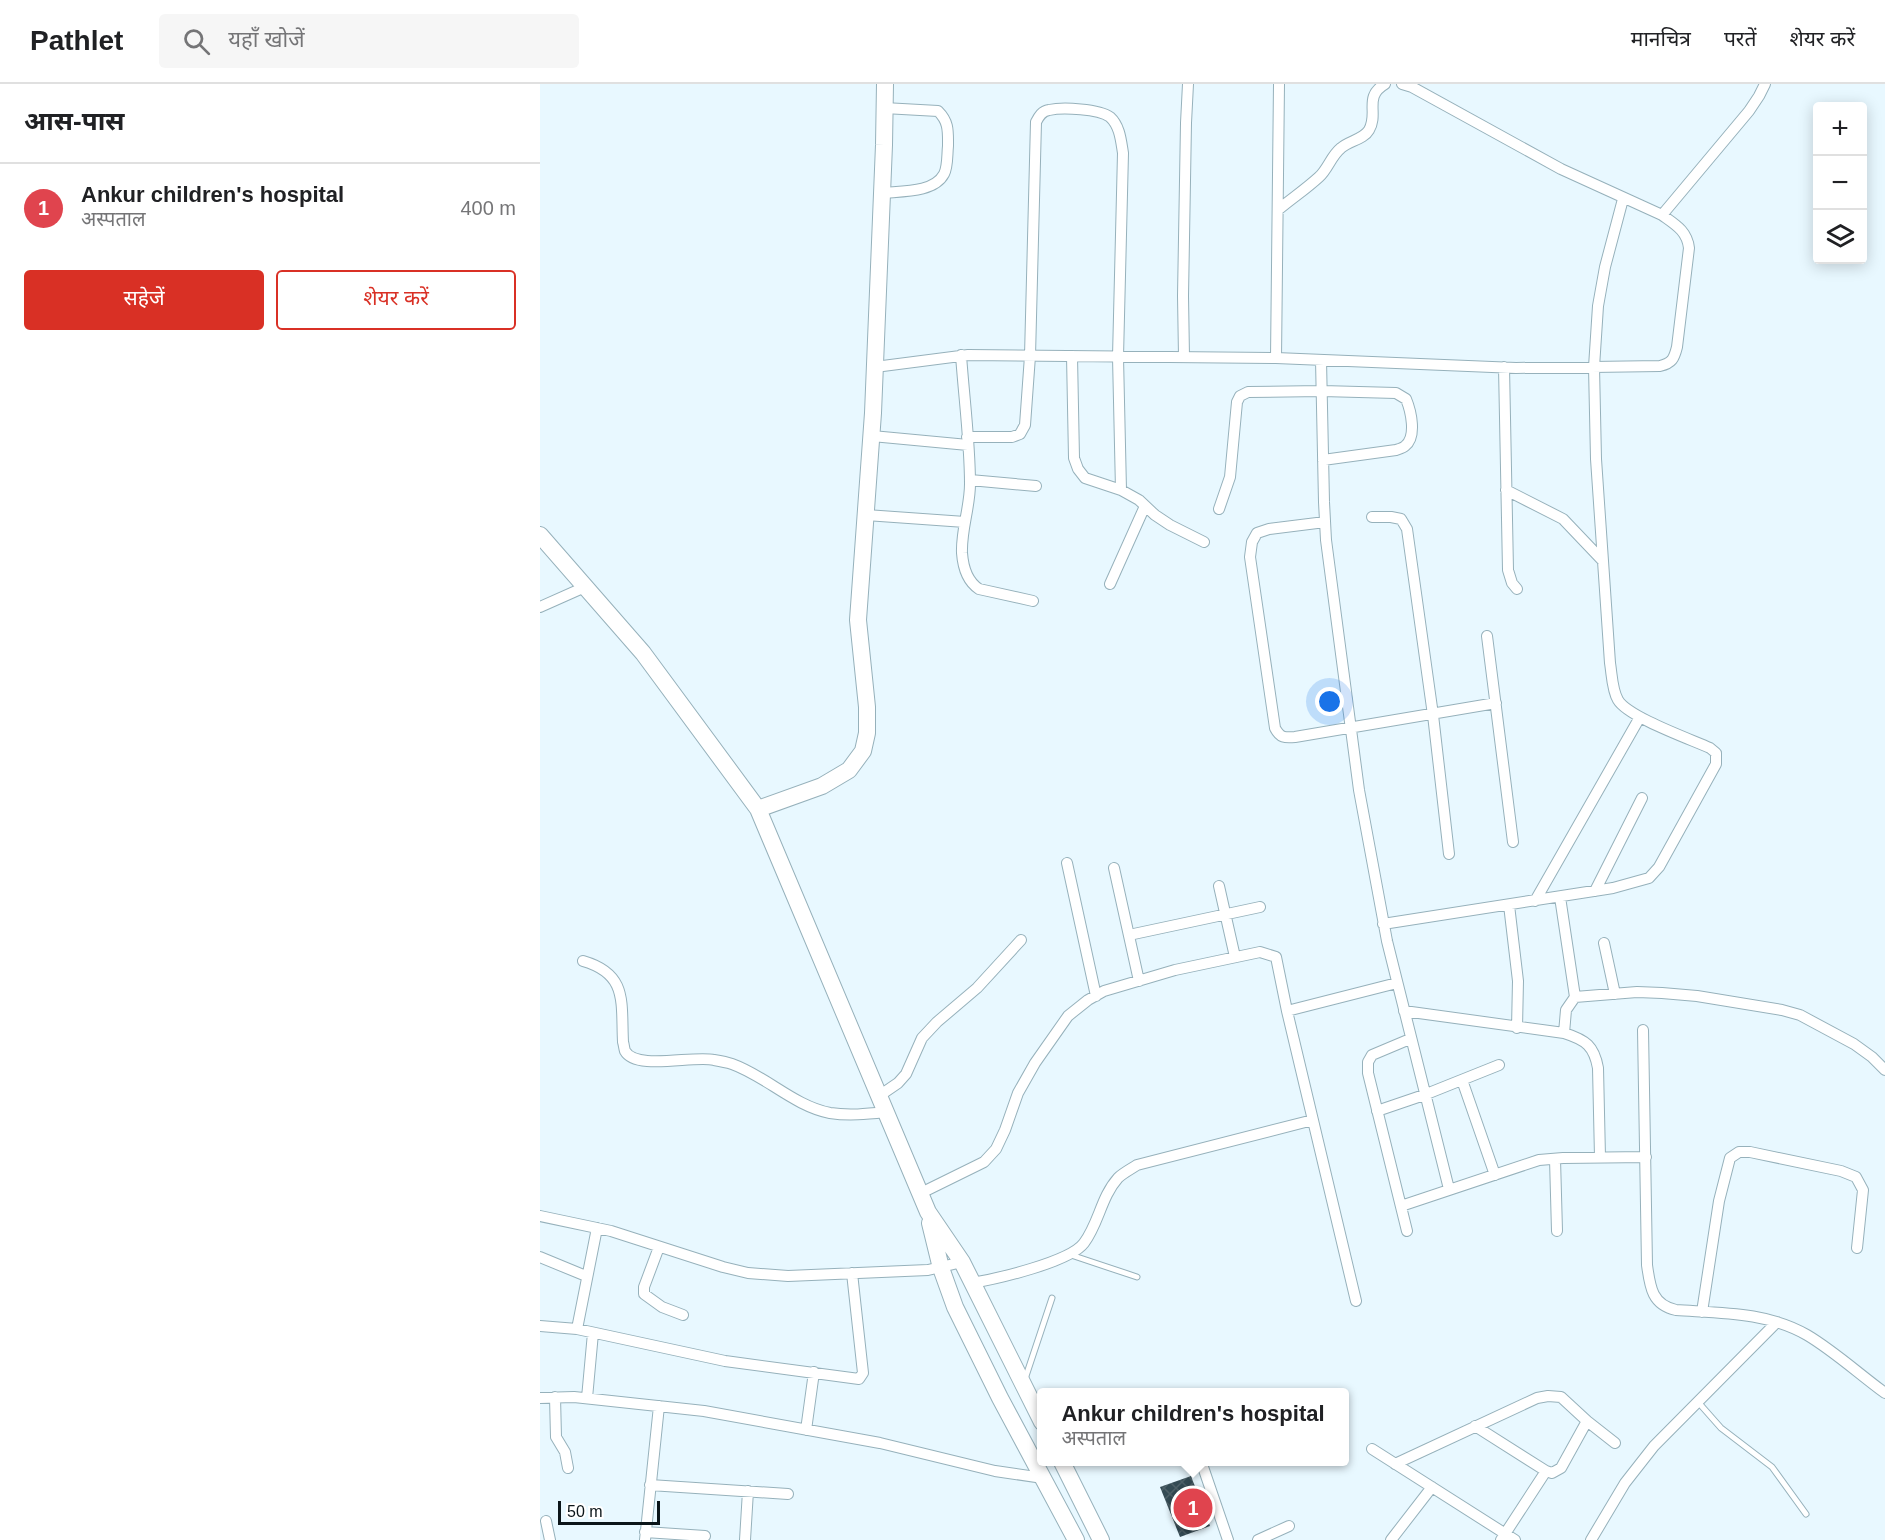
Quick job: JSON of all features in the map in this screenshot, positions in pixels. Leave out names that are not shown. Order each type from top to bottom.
[{"type":"street","points":[[758,809],[822,786],[849,770],[863,751],[867,733],[867,707],[858,620],[872,436],[885,84]]},
{"type":"street","points":[[1184,357],[1183,284],[1188,84]]},
{"type":"street","points":[[1276,358],[1280,84]]},
{"type":"street","points":[[1278,210],[1320,176],[1333,156],[1343,146],[1364,136],[1369,131],[1373,95],[1385,84]]},
{"type":"street","points":[[875,367],[961,355],[1276,358],[1504,367],[1660,366],[1674,360],[1689,248],[1688,238],[1682,229],[1662,215],[1561,170],[1412,87],[1402,84]]},
{"type":"street","points":[[1662,215],[1749,111],[1765,84]]},
{"type":"street","points":[[882,193],[934,185],[944,176],[947,166],[948,126],[938,111],[884,108]]},
{"type":"street","points":[[872,436],[967,441],[1012,437],[1020,434],[1025,425],[1030,356],[1036,122],[1039,114],[1048,110],[1095,110],[1110,118],[1119,130],[1123,153],[1118,357],[1121,490]]},
{"type":"street","points":[[1383,924],[1595,891],[1649,878],[1659,867],[1716,764],[1716,753],[1710,748],[1624,708],[1614,691],[1610,663],[1596,459],[1594,367],[1598,306],[1605,267],[1623,199]]},
{"type":"street","points":[[961,355],[970,480],[962,553],[966,574],[972,584],[979,589],[1033,601]]},
{"type":"street","points":[[1072,356],[1074,458],[1078,469],[1085,478],[1121,490],[1170,525],[1204,542]]},
{"type":"street","points":[[1321,360],[1325,522],[1337,632],[1359,790],[1383,924],[1449,1189]]},
{"type":"street","points":[[1504,367],[1508,570],[1512,583],[1517,589]]},
{"type":"street","points":[[1219,509],[1230,477],[1237,402],[1240,396],[1248,392],[1322,391],[1396,393],[1406,399],[1410,409],[1411,436],[1406,446],[1396,450],[1323,460]]},
{"type":"street","points":[[970,480],[1036,486]]},
{"type":"street","points":[[1506,490],[1563,519],[1603,561]]},
{"type":"street","points":[[1110,584],[1145,506]]},
{"type":"street","points":[[866,515],[965,522]]},
{"type":"street","points":[[1372,517],[1401,519],[1407,528],[1433,715],[1449,854]]},
{"type":"street","points":[[1325,522],[1269,529],[1257,533],[1252,542],[1250,557],[1275,728],[1279,736],[1295,737],[1496,703]]},
{"type":"street","points":[[540,535],[643,653],[758,809],[919,1194],[928,1212],[962,1262],[1037,1414]]},
{"type":"street","points":[[540,607],[585,587]]},
{"type":"street","points":[[1487,636],[1514,842]]},
{"type":"street","points":[[1535,901],[1640,717]]},
{"type":"street","points":[[1595,891],[1642,798]]},
{"type":"street","points":[[1067,863],[1096,996]]},
{"type":"street","points":[[1114,868],[1139,981]]},
{"type":"street","points":[[1219,886],[1235,957]]},
{"type":"street","points":[[1560,897],[1575,998],[1566,1010],[1564,1033]]},
{"type":"street","points":[[1509,905],[1518,981],[1517,1028]]},
{"type":"street","points":[[1129,935],[1260,907]]},
{"type":"street","points":[[879,1096],[898,1083],[906,1074],[922,1038],[977,988],[1021,940]]},
{"type":"street","points":[[1604,943],[1615,994]]},
{"type":"street","points":[[919,1194],[984,1162],[996,1149],[1018,1093],[1035,1063],[1068,1016],[1096,996],[1175,970],[1260,952],[1276,957],[1356,1301]]},
{"type":"street","points":[[583,961],[597,965],[611,974],[618,986],[623,1042],[625,1051],[631,1057],[653,1061],[708,1058],[732,1064],[803,1103],[828,1113],[850,1115],[885,1112]]},
{"type":"street","points":[[1287,1011],[1397,983]]},
{"type":"street","points":[[1575,998],[1637,992],[1697,996],[1782,1010],[1800,1015],[1854,1044],[1885,1070]]},
{"type":"street","points":[[1404,1011],[1564,1033],[1580,1038],[1590,1046],[1596,1057],[1598,1068],[1600,1157]]},
{"type":"street","points":[[1644,1030],[1646,1246],[1649,1281],[1657,1302],[1664,1308],[1777,1322],[1807,1335],[1885,1393]]},
{"type":"street","points":[[1407,1231],[1368,1073],[1368,1062],[1372,1055],[1410,1039]]},
{"type":"street","points":[[1377,1111],[1499,1065]]},
{"type":"street","points":[[1462,1080],[1495,1175]]},
{"type":"street","points":[[972,1283],[1016,1274],[1069,1254],[1083,1245],[1105,1196],[1119,1177],[1137,1165],[1314,1120]]},
{"type":"street","points":[[1702,1312],[1719,1202],[1730,1158],[1739,1152],[1750,1152],[1841,1172],[1856,1178],[1863,1190],[1857,1248]]},
{"type":"street","points":[[1401,1206],[1539,1160],[1646,1157]]},
{"type":"street","points":[[1555,1158],[1557,1231]]},
{"type":"street","points":[[928,1212],[941,1268],[960,1317],[1076,1540]]},
{"type":"street","points":[[540,1216],[597,1228],[748,1273],[788,1276],[852,1273],[941,1268],[962,1262]]},
{"type":"street","points":[[577,1329],[597,1228]]},
{"type":"street","points":[[659,1247],[644,1287],[644,1294],[662,1307],[683,1315]]},
{"type":"street","points":[[540,1257],[586,1275]]},
{"type":"street","points":[[540,1326],[577,1329],[717,1359],[856,1379],[862,1376],[852,1273]]},
{"type":"street","points":[[1591,1540],[1625,1483],[1654,1446],[1777,1322]]},
{"type":"street","points":[[587,1398],[593,1333]]},
{"type":"street","points":[[806,1430],[814,1372]]},
{"type":"street","points":[[1395,1464],[1548,1395],[1561,1397],[1616,1443]]},
{"type":"street","points":[[555,1397],[556,1437],[565,1452],[568,1468]]},
{"type":"street","points":[[540,1398],[587,1398],[658,1406],[880,1443],[995,1471],[1043,1478]]},
{"type":"street","points":[[658,1406],[643,1538],[705,1536]]},
{"type":"street","points":[[1475,1426],[1552,1473],[1561,1468],[1587,1421]]},
{"type":"street","points":[[1372,1449],[1432,1487],[1503,1537],[1515,1540]]},
{"type":"street","points":[[1064,1466],[1101,1540]]},
{"type":"street","points":[[1203,1466],[1228,1540]]},
{"type":"street","points":[[1503,1537],[1546,1471]]},
{"type":"street","points":[[650,1485],[788,1494]]},
{"type":"street","points":[[1392,1540],[1432,1487]]},
{"type":"street","points":[[745,1540],[748,1491]]},
{"type":"street","points":[[546,1521],[550,1540]]},
{"type":"street","points":[[1258,1540],[1289,1526]]},
{"type":"lane","points":[[1069,1254],[1137,1277]]},
{"type":"lane","points":[[1023,1384],[1052,1298]]},
{"type":"lane","points":[[1697,1402],[1721,1428],[1772,1467],[1806,1514]]},
{"type":"building","points":[[1191,1476],[1210,1526],[1180,1537],[1160,1487]]},
{"type":"place","name":"Ankur children's hospital","points":[[1193,1508]]}]
